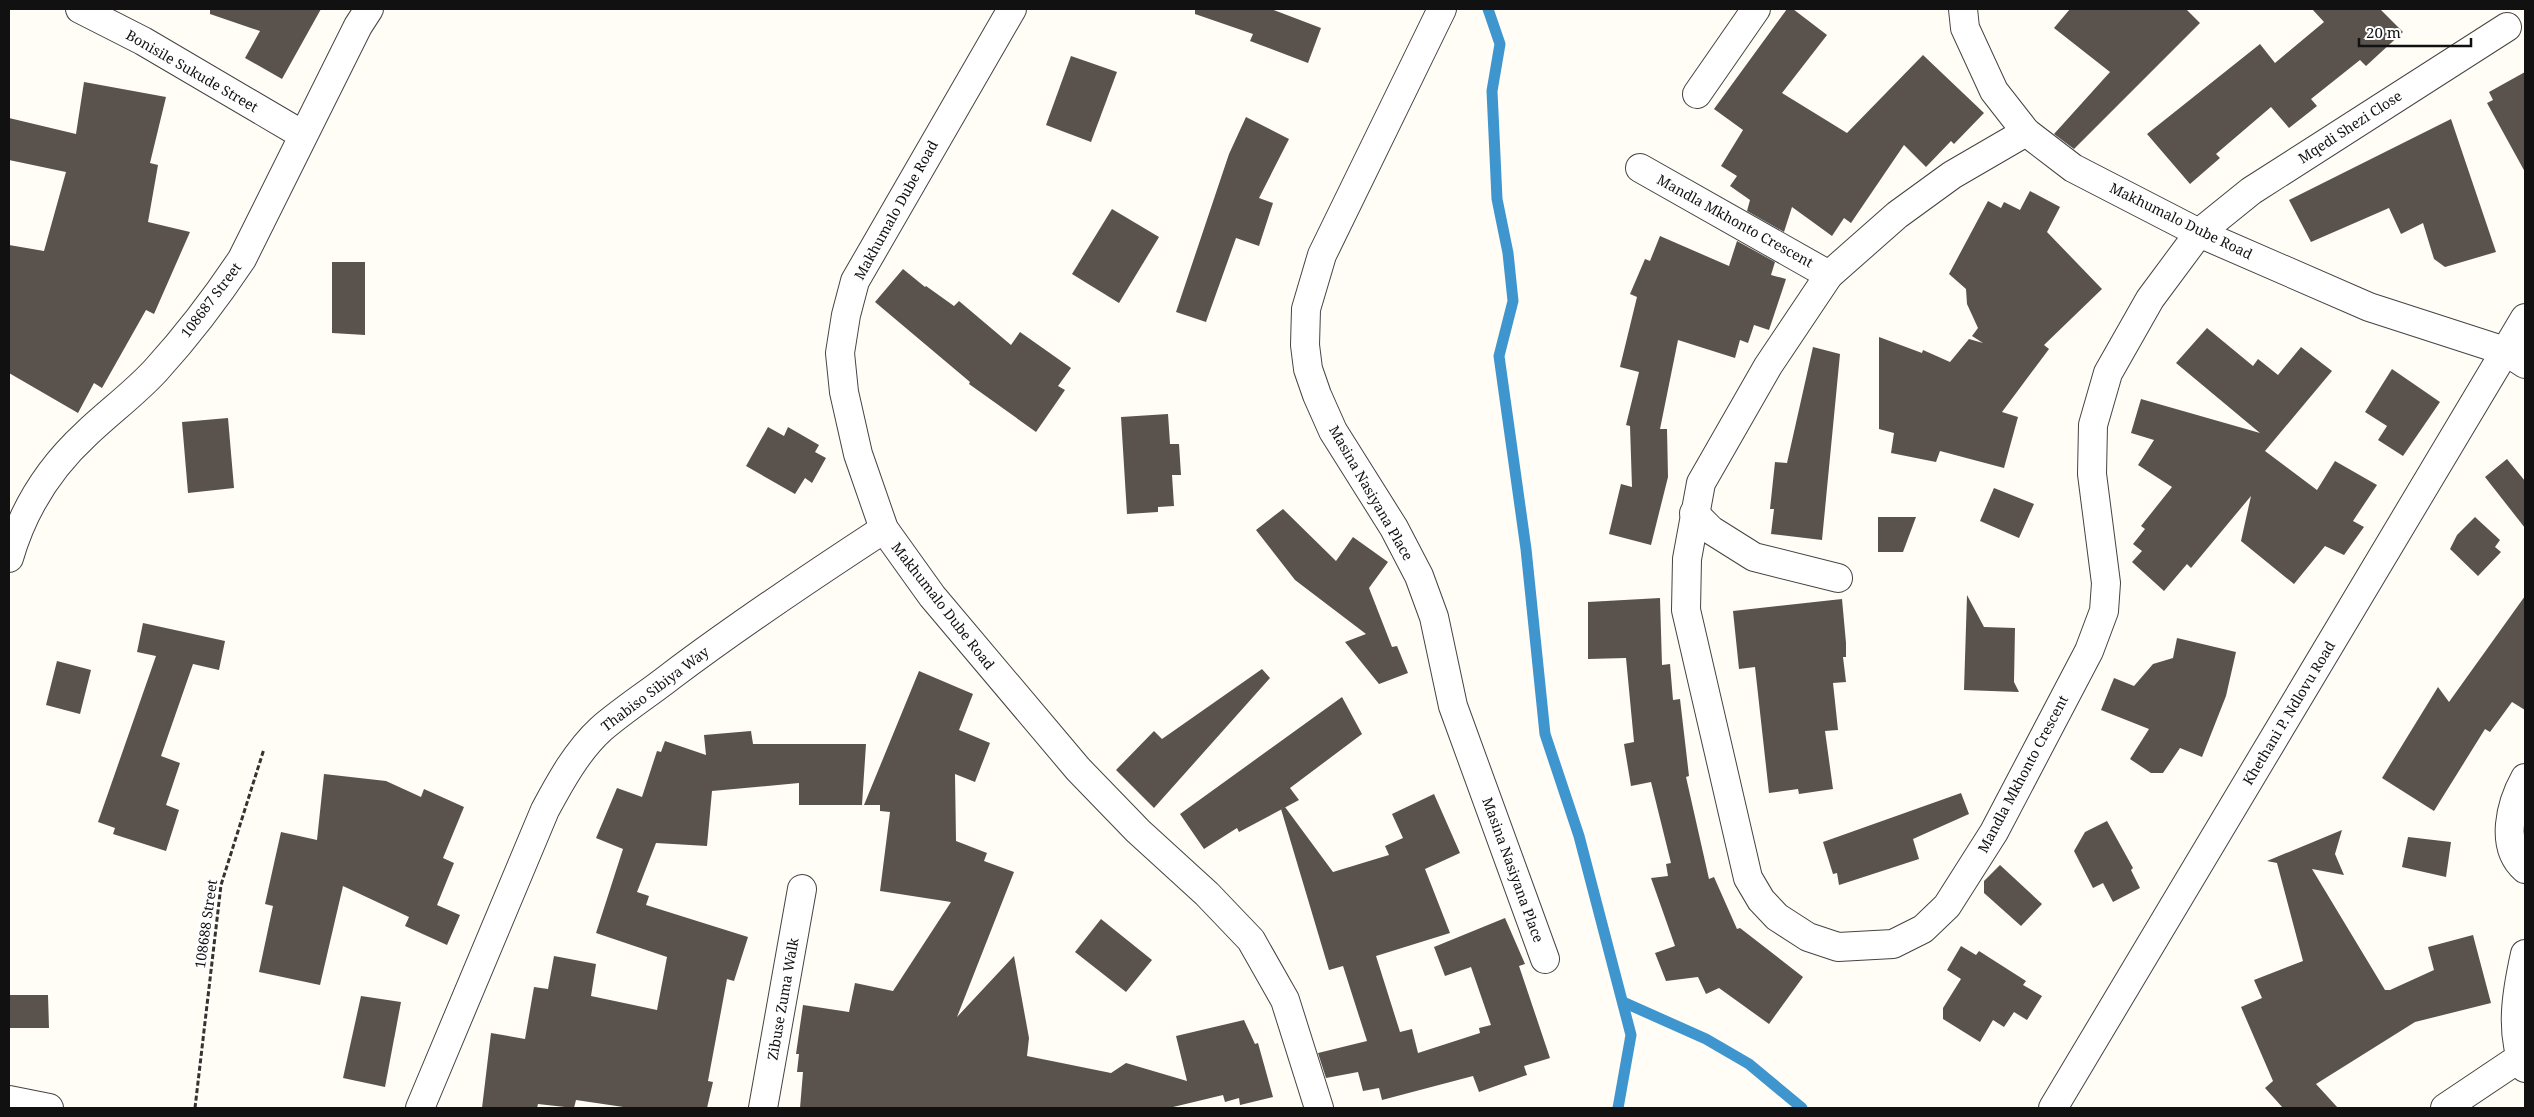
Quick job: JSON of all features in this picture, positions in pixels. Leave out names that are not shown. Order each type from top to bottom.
[{"type":"street","name":"Bonisile Sukude Street","points":[[80,9],[143,41],[303,135]]},
{"type":"street","name":"108687 Street","points":[[9,558],[17,528],[30,503],[57,463],[155,371],[225,286],[242,259],[270,206],[303,135],[358,26],[369,9]]},
{"type":"street","name":"Makhumalo Dube Road","points":[[1012,9],[874,245],[855,281],[846,315],[840,353],[844,392],[858,454],[884,529],[932,596],[1078,769],[1138,831],[1207,894],[1251,940],[1285,1000],[1318,1108]]},
{"type":"street","name":"Masina Nasiyana Place","points":[[1442,9],[1322,256],[1306,309],[1306,345],[1311,377],[1333,431],[1394,528],[1419,576],[1434,617],[1453,706],[1545,958]]},
{"type":"street","points":[[1697,94],[1756,9]]},
{"type":"street","name":"Makhumalo Dube Road","points":[[1963,9],[1965,28],[1994,90],[2026,132],[2074,168],[2199,234],[2369,307],[2515,358]]},
{"type":"street","name":"Mqedi Shezi Close","points":[[2199,234],[2251,192],[2507,27]]},
{"type":"street","name":"Mandla Mkhonto Crescent","points":[[2026,132],[1952,175],[1897,215],[1829,275],[1768,366],[1701,483],[1687,559],[1686,610],[1748,878],[1761,900],[1777,917],[1808,937],[1838,947],[1893,944],[1922,929],[1947,906],[1994,832],[2089,651],[2104,611],[2106,583],[2092,474],[2093,425],[2108,373],[2150,299],[2199,234]]},
{"type":"street","name":"Mandla Mkhonto Crescent","points":[[1640,168],[1829,275]]},
{"type":"street","name":"Khethani P. Ndlovu Road","points":[[2053,1108],[2515,358],[2525,318]]},
{"type":"street","points":[[1694,513],[1711,530],[1754,557],[1838,578]]},
{"type":"street","name":"Thabiso Sibiya Way","points":[[420,1108],[545,810],[560,781],[579,754],[600,730],[691,662],[781,597],[884,529]]},
{"type":"street","points":[[2525,778],[2511,810],[2511,840],[2515,854],[2525,868]]},
{"type":"street","name":"Zibuse Zuma Walk","points":[[763,1108],[802,890]]},
{"type":"street","points":[[2445,1108],[2523,1063],[2515,1013],[2525,954]]},
{"type":"street","points":[[9,1100],[49,1108]]},
{"type":"path","name":"108688 Street","points":[[195,1108],[221,884],[264,749]]},
{"type":"building","points":[[210,9],[321,9],[282,79],[245,58],[260,31],[210,14]]},
{"type":"building","points":[[1195,9],[1271,9],[1321,28],[1308,63],[1250,41],[1253,34],[1195,14]]},
{"type":"building","points":[[1787,9],[1793,9],[1827,35],[1782,93],[1847,133],[1923,55],[1984,113],[1954,144],[1951,141],[1926,167],[1904,145],[1851,223],[1844,218],[1832,236],[1792,207],[1784,232],[1747,211],[1750,200],[1730,186],[1737,176],[1721,166],[1743,130],[1714,109]]},
{"type":"building","points":[[2070,9],[2186,9],[2200,23],[2074,149],[2054,134],[2110,72],[2054,28]]},
{"type":"building","points":[[2312,9],[2380,9],[2403,32],[2366,66],[2360,60],[2311,99],[2317,106],[2289,128],[2271,107],[2216,154],[2220,158],[2190,184],[2147,134],[2260,44],[2275,63],[2324,22]]},
{"type":"building","points":[[1071,56],[1117,72],[1091,142],[1046,125]]},
{"type":"building","points":[[2525,72],[2525,172],[2487,103],[2493,100],[2489,92]]},
{"type":"building","points":[[84,82],[166,97],[150,163],[158,165],[148,222],[190,232],[154,314],[146,310],[102,388],[94,383],[78,413],[9,373],[9,245],[44,251],[66,172],[9,160],[9,118],[76,134]]},
{"type":"building","points":[[1246,117],[1289,139],[1259,198],[1273,203],[1259,246],[1236,238],[1206,322],[1176,312],[1229,154]]},
{"type":"building","points":[[2451,119],[2496,252],[2445,267],[2434,259],[2423,223],[2401,234],[2389,208],[2311,242],[2289,200]]},
{"type":"building","points":[[2030,191],[2060,207],[2047,232],[2102,289],[2044,345],[2049,349],[2002,412],[2018,417],[2004,468],[1940,451],[1936,462],[1891,453],[1894,433],[1879,429],[1879,337],[1922,353],[1923,350],[1950,362],[1969,339],[1983,343],[1972,336],[1978,328],[1967,304],[1966,289],[1949,274],[1988,201],[2001,208],[2004,202],[2020,210]]},
{"type":"building","points":[[1112,209],[1159,237],[1119,303],[1072,274]]},
{"type":"building","points":[[1660,236],[1729,266],[1737,241],[1775,262],[1771,275],[1786,279],[1769,330],[1754,325],[1748,343],[1740,340],[1735,358],[1678,340],[1660,429],[1667,429],[1668,477],[1651,545],[1609,534],[1621,484],[1632,487],[1630,426],[1626,425],[1639,372],[1620,367],[1637,297],[1630,294],[1645,259],[1650,261]]},
{"type":"building","points":[[332,262],[365,262],[365,335],[332,333]]},
{"type":"building","points":[[903,269],[925,287],[954,306],[959,301],[1011,345],[1020,332],[1071,368],[1058,386],[1065,390],[1036,432],[969,384],[970,382],[875,302]]},
{"type":"building","points":[[2207,328],[2253,366],[2258,359],[2278,375],[2301,347],[2332,371],[2265,451],[2317,490],[2335,461],[2377,485],[2353,521],[2364,527],[2344,555],[2325,546],[2294,584],[2241,541],[2251,496],[2191,568],[2187,564],[2164,591],[2132,562],[2142,551],[2133,544],[2145,529],[2141,526],[2172,487],[2138,465],[2154,440],[2131,433],[2141,399],[2260,433],[2176,363]]},
{"type":"building","points":[[1813,347],[1840,354],[1822,540],[1771,534],[1774,509],[1770,509],[1775,462],[1787,463]]},
{"type":"building","points":[[2392,369],[2440,402],[2403,456],[2378,440],[2387,426],[2365,412]]},
{"type":"building","points":[[1168,414],[1170,444],[1179,444],[1181,475],[1172,475],[1174,506],[1158,507],[1158,512],[1127,514],[1121,417]]},
{"type":"building","points":[[228,418],[234,488],[188,493],[182,422]]},
{"type":"building","points":[[768,427],[784,436],[788,427],[819,445],[815,452],[826,458],[812,483],[805,478],[795,494],[746,466]]},
{"type":"building","points":[[2507,459],[2525,481],[2525,528],[2485,477]]},
{"type":"building","points":[[1994,488],[2034,504],[2019,538],[1980,521]]},
{"type":"building","points":[[1283,509],[1336,561],[1353,537],[1388,562],[1369,588],[1392,647],[1397,646],[1408,673],[1379,684],[1345,642],[1366,634],[1295,580],[1256,530]]},
{"type":"building","points":[[1878,517],[1916,517],[1903,552],[1878,552]]},
{"type":"building","points":[[2475,517],[2500,540],[2495,547],[2501,552],[2478,576],[2450,549],[2457,535]]},
{"type":"building","points":[[1967,595],[1984,627],[2015,628],[2014,682],[2019,692],[1964,690]]},
{"type":"building","points":[[2525,596],[2525,710],[2512,702],[2490,732],[2485,729],[2434,811],[2382,778],[2438,687],[2449,702]]},
{"type":"building","points":[[1660,598],[1662,665],[1670,664],[1673,700],[1680,699],[1689,776],[1686,777],[1709,879],[1714,877],[1737,929],[1740,928],[1803,977],[1769,1024],[1719,988],[1706,994],[1698,977],[1666,981],[1655,953],[1675,946],[1651,878],[1668,876],[1666,864],[1671,863],[1651,782],[1631,786],[1624,744],[1634,742],[1626,658],[1588,659],[1588,602]]},
{"type":"building","points":[[1842,599],[1846,643],[1846,657],[1843,657],[1846,682],[1833,683],[1838,730],[1825,731],[1833,789],[1799,794],[1798,789],[1769,793],[1755,667],[1739,669],[1733,611]]},
{"type":"building","points":[[143,623],[225,641],[219,670],[193,664],[161,756],[180,763],[166,805],[179,810],[166,851],[113,834],[115,828],[98,822],[156,656],[137,652]]},
{"type":"building","points":[[2177,638],[2236,652],[2226,696],[2202,757],[2180,748],[2163,773],[2151,773],[2130,759],[2149,729],[2101,710],[2114,678],[2134,686],[2153,664],[2173,658]]},
{"type":"building","points":[[57,661],[91,670],[80,714],[46,705]]},
{"type":"building","points":[[1262,669],[1270,678],[1154,808],[1116,770],[1154,731],[1162,739]]},
{"type":"building","points":[[919,671],[973,694],[959,730],[990,743],[975,782],[955,774],[956,841],[987,853],[984,861],[1014,872],[957,1017],[1014,956],[1029,1038],[1027,1056],[1111,1073],[1126,1063],[1187,1081],[1176,1036],[1244,1020],[1255,1044],[1258,1043],[1273,1097],[1240,1105],[1239,1098],[1225,1102],[1223,1095],[1169,1108],[800,1108],[803,1072],[797,1072],[799,1054],[796,1054],[803,1005],[849,1012],[855,983],[893,991],[951,902],[880,891],[890,812],[880,811],[880,805],[864,805]]},
{"type":"building","points":[[1342,697],[1362,734],[1290,788],[1299,800],[1239,832],[1237,828],[1204,849],[1180,814]]},
{"type":"building","points":[[751,731],[753,744],[866,744],[862,805],[799,805],[799,783],[712,791],[707,846],[656,843],[637,892],[649,896],[646,905],[748,937],[734,981],[727,979],[708,1081],[713,1082],[707,1108],[630,1108],[576,1100],[574,1108],[538,1104],[537,1108],[482,1108],[491,1033],[525,1039],[534,987],[548,989],[554,956],[596,964],[591,996],[657,1010],[667,957],[596,933],[623,849],[596,838],[617,788],[642,797],[657,751],[661,752],[665,741],[706,755],[704,735]]},
{"type":"building","points":[[324,774],[386,781],[421,797],[424,789],[464,807],[443,858],[454,863],[437,905],[460,915],[447,945],[405,926],[409,917],[343,886],[320,985],[259,972],[273,906],[265,904],[281,832],[317,840]]},
{"type":"building","points":[[1961,793],[1969,814],[1913,839],[1919,859],[1839,885],[1837,873],[1833,874],[1823,842]]},
{"type":"building","points":[[1434,794],[1460,853],[1425,869],[1450,933],[1376,956],[1400,1032],[1412,1029],[1418,1053],[1480,1033],[1479,1028],[1491,1025],[1471,967],[1445,976],[1434,947],[1505,918],[1525,964],[1519,966],[1550,1058],[1524,1066],[1527,1075],[1479,1092],[1473,1076],[1382,1100],[1379,1088],[1363,1091],[1358,1072],[1326,1078],[1318,1053],[1367,1041],[1343,966],[1329,970],[1281,809],[1285,807],[1333,872],[1389,855],[1385,846],[1403,838],[1392,814]]},
{"type":"building","points":[[2107,821],[2133,868],[2131,870],[2140,888],[2113,902],[2103,883],[2093,888],[2074,851],[2085,832]]},
{"type":"building","points":[[2342,830],[2335,854],[2344,875],[2312,869],[2385,990],[2390,990],[2434,970],[2428,947],[2473,935],[2491,1003],[2415,1022],[2316,1084],[2338,1108],[2283,1108],[2265,1088],[2273,1081],[2241,1007],[2262,998],[2254,980],[2303,961],[2277,863],[2267,861]]},
{"type":"building","points":[[2408,837],[2451,842],[2446,877],[2402,867]]},
{"type":"building","points":[[2000,865],[2042,904],[2021,926],[1984,893],[1984,881]]},
{"type":"building","points":[[1101,919],[1152,960],[1126,992],[1075,952]]},
{"type":"building","points":[[1961,946],[1976,955],[1979,951],[2026,981],[2023,985],[2042,996],[2027,1020],[2014,1012],[2004,1027],[1993,1020],[1980,1042],[1943,1019],[1943,1008],[1961,979],[1947,970]]},
{"type":"building","points":[[9,995],[48,995],[49,1028],[9,1028]]},
{"type":"building","points":[[361,996],[401,1002],[385,1087],[343,1078]]},
{"type":"waterway","points":[[1488,9],[1500,44],[1492,91],[1497,199],[1508,253],[1513,301],[1499,356],[1526,549],[1545,734],[1579,836],[1631,1035],[1618,1108]]},
{"type":"waterway","points":[[1623,1002],[1706,1039],[1749,1064],[1802,1108]]}]
